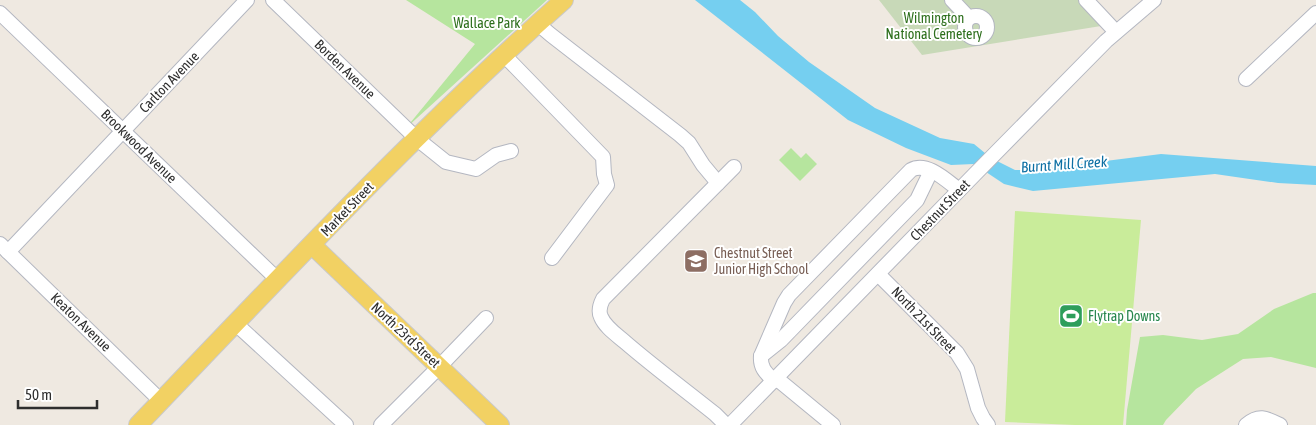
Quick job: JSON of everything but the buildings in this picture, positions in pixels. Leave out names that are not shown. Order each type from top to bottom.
[{"type":"main road","name":"Market Street","points":[[138,425],[277,279],[416,138],[564,0]]},
{"type":"main road","name":"North 23rd Street","points":[[312,245],[500,425]]},
{"type":"street","name":"Carlton Avenue","points":[[4,248],[123,131],[247,0]]},
{"type":"street","name":"Borden Avenue","points":[[273,0],[416,138],[446,162],[476,169],[496,155],[511,151]]},
{"type":"street","points":[[952,0],[969,18]]},
{"type":"street","points":[[1086,0],[1116,32]]},
{"type":"street","name":"Chestnut Street","points":[[730,425],[1002,145],[1106,41],[1154,0]]},
{"type":"street","name":"Brookwood Avenue","points":[[0,13],[277,279]]},
{"type":"street","points":[[1246,79],[1316,13]]},
{"type":"street","points":[[538,24],[680,135],[718,183]]},
{"type":"street","points":[[504,55],[603,157],[607,185],[552,258]]},
{"type":"street","points":[[726,425],[606,325],[601,319],[599,312],[603,299],[734,167]]},
{"type":"street","points":[[833,425],[764,371],[760,362],[784,303],[789,295],[911,170],[916,167],[939,174],[959,190]]},
{"type":"street","points":[[761,356],[781,340],[917,200],[931,171]]},
{"type":"street","name":"Keaton Avenue","points":[[4,248],[162,401]]},
{"type":"street","name":"North 21st Street","points":[[878,274],[957,352],[967,369],[978,408],[988,425]]},
{"type":"street","points":[[381,425],[486,318]]},
{"type":"street","points":[[235,323],[346,425]]},
{"type":"street","points":[[1250,422],[1262,417],[1280,425]]},
{"type":"green space","name":"Wallace Park","points":[[406,0],[547,0],[406,128],[475,44]]},
{"type":"green space","name":"Wilmington National Cemetery","points":[[879,0],[1082,0],[1103,23],[1101,26],[922,55]]},
{"type":"green space","points":[[791,148],[801,158],[806,153],[817,164],[800,181],[779,160]]},
{"type":"green space","name":"Flytrap Downs","points":[[1015,211],[1141,220],[1123,425],[1005,422]]},
{"type":"green space","points":[[1316,293],[1316,368],[1271,357],[1243,359],[1196,389],[1163,425],[1126,425],[1140,337],[1163,335],[1202,340],[1238,334],[1274,309]]},
{"type":"water","points":[[695,0],[740,0],[809,62],[875,108],[940,138],[974,144],[991,158],[1015,170],[1034,170],[1161,154],[1316,166],[1316,185],[1278,183],[1215,174],[1033,191],[1004,184],[974,164],[951,165],[906,148],[848,120]]},
{"type":"place","name":"Chestnut Street Junior High School","points":[[696,261]]},
{"type":"place","name":"Flytrap Downs","points":[[1071,316]]},
{"type":"water label","name":"Burnt Mill Creek","points":[[1064,164]]}]
